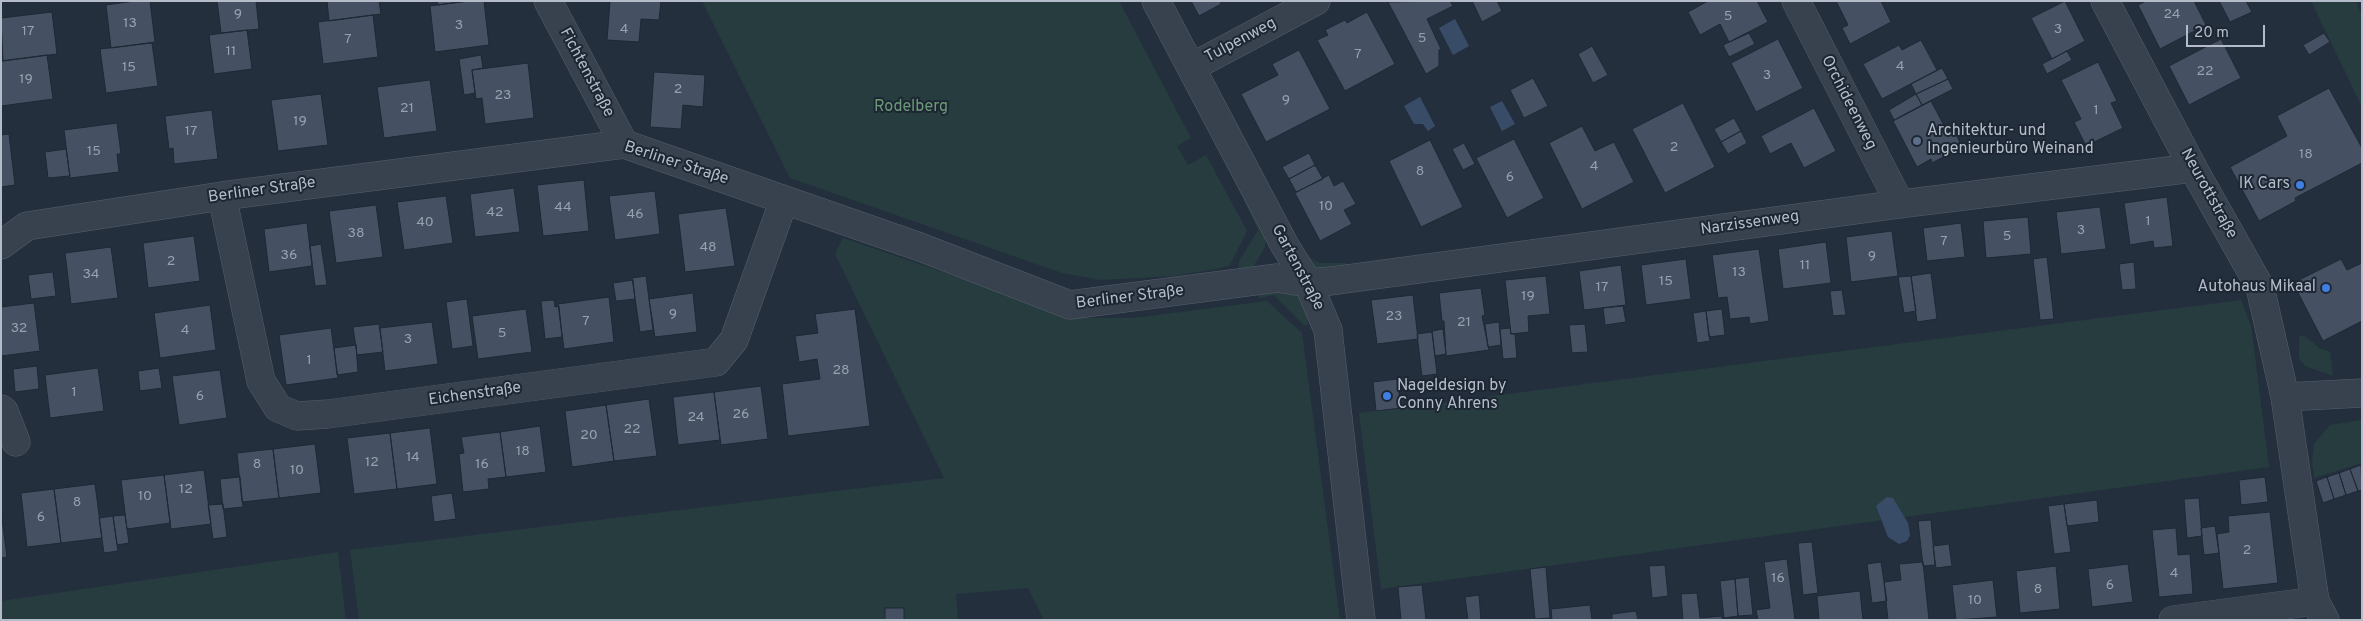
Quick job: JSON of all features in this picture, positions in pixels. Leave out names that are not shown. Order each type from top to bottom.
[{"type":"street","name":"Fichtenstraße","points":[[548,1],[624,144]]},
{"type":"street","name":"Gartenstraße","points":[[1156,1],[1192,66],[1284,244],[1308,283],[1328,330],[1361,620]]},
{"type":"street","name":"Tulpenweg","points":[[1192,66],[1316,1]]},
{"type":"street","name":"Orchideenweg","points":[[1796,1],[1900,204]]},
{"type":"street","name":"Neurottstraße","points":[[2105,1],[2193,168],[2260,286],[2285,397],[2320,610]]},
{"type":"street","name":"Berliner Straße","points":[[1,245],[28,226],[222,196],[624,144],[920,247],[1070,305],[1277,278],[1308,283]]},
{"type":"street","name":"Narzissenweg","points":[[1308,283],[1900,204],[2193,168]]},
{"type":"street","name":"Eichenstraße","points":[[222,196],[261,381],[278,408],[297,416],[328,414],[716,362],[734,340],[784,200]]},
{"type":"street","points":[[2285,397],[2362,393]]},
{"type":"street","points":[[1,408],[4,411],[16,442]]},
{"type":"street","points":[[2172,620],[2320,610]]},
{"type":"green space","name":"Rodelberg","points":[[702,1],[1119,1],[1191,138],[1177,146],[1188,165],[1206,155],[1247,231],[1230,265],[1174,276],[1101,280],[1062,273],[790,178]]},
{"type":"green space","points":[[2311,1],[2356,1],[2362,16],[2362,107]]},
{"type":"green space","points":[[1244,200],[1251,201],[1265,238],[1265,247],[1253,267],[1238,272],[1239,261],[1258,230]]},
{"type":"green space","points":[[843,238],[1013,296],[1071,318],[1134,318],[1267,301],[1302,333],[1340,620],[1044,620],[1028,588],[956,594],[958,620],[359,620],[350,550],[944,478],[835,254]]},
{"type":"green space","points":[[1305,256],[1320,263],[1347,263],[1347,269],[1317,272]]},
{"type":"green space","points":[[1277,290],[1294,294],[1302,300],[1306,308],[1308,325],[1304,325],[1274,295],[1260,298],[1255,294]]},
{"type":"green space","points":[[2241,300],[2251,325],[2269,467],[1381,589],[1359,413]]},
{"type":"green space","points":[[2303,335],[2321,349],[2330,352],[2333,376],[2305,366],[2299,358],[2299,337]]},
{"type":"green space","points":[[2362,420],[2362,463],[2314,478],[2312,463],[2314,444],[2330,425]]},
{"type":"green space","points":[[338,552],[346,620],[1,620],[1,601]]},
{"type":"water","points":[[1455,19],[1469,46],[1453,55],[1439,28]]},
{"type":"water","points":[[1420,97],[1435,126],[1428,131],[1423,124],[1414,124],[1404,106]]},
{"type":"water","points":[[1502,101],[1515,124],[1502,131],[1490,107]]},
{"type":"water","points":[[1887,497],[1893,498],[1908,523],[1910,535],[1907,541],[1899,544],[1888,537],[1876,506]]},
{"type":"building","points":[[150,1],[155,42],[111,48],[106,5]]},
{"type":"building","points":[[217,1],[256,1],[259,29],[221,33]]},
{"type":"building","points":[[327,1],[379,1],[381,14],[329,21]]},
{"type":"building","points":[[437,1],[468,1],[438,5]]},
{"type":"building","points":[[484,1],[489,45],[435,52],[430,6]]},
{"type":"building","points":[[610,1],[661,1],[659,20],[641,19],[639,42],[607,40]]},
{"type":"building","points":[[1191,1],[1220,1],[1221,4],[1199,16]]},
{"type":"building","points":[[1450,1],[1453,6],[1427,19],[1441,49],[1439,50],[1439,66],[1426,74],[1388,2]]},
{"type":"building","points":[[1472,1],[1497,1],[1502,11],[1482,22]]},
{"type":"building","points":[[1708,1],[1757,1],[1768,22],[1729,42],[1720,24],[1700,35],[1688,12]]},
{"type":"building","points":[[1836,1],[1881,1],[1891,22],[1850,44],[1842,28],[1848,25]]},
{"type":"building","points":[[2065,1],[2085,41],[2052,59],[2031,18]]},
{"type":"building","points":[[2146,1],[2194,1],[2206,25],[2160,49],[2138,5]]},
{"type":"building","points":[[2219,1],[2246,1],[2252,12],[2230,22]]},
{"type":"building","points":[[52,12],[57,54],[3,61],[1,18]]},
{"type":"building","points":[[1367,12],[1395,64],[1345,91],[1317,40],[1328,35],[1325,30],[1345,20],[1347,23]]},
{"type":"building","points":[[373,15],[378,57],[323,64],[318,22]]},
{"type":"building","points":[[247,30],[252,69],[214,74],[209,35]]},
{"type":"building","points":[[1749,33],[1755,44],[1729,57],[1723,45]]},
{"type":"building","points":[[2324,33],[2330,42],[2309,55],[2303,45]]},
{"type":"building","points":[[1778,39],[1803,88],[1756,112],[1731,63]]},
{"type":"building","points":[[2221,39],[2241,78],[2189,105],[2169,66]]},
{"type":"building","points":[[1921,40],[1937,70],[1882,99],[1863,64],[1899,45],[1902,50]]},
{"type":"building","points":[[152,43],[158,86],[106,93],[100,49]]},
{"type":"building","points":[[1592,46],[1608,75],[1593,83],[1578,54]]},
{"type":"building","points":[[1299,50],[1330,109],[1266,142],[1241,94],[1278,75],[1272,64]]},
{"type":"building","points":[[2067,51],[2072,60],[2047,74],[2042,64]]},
{"type":"building","points":[[47,55],[53,99],[1,106],[1,61]]},
{"type":"building","points":[[481,55],[483,68],[472,70],[475,93],[464,95],[459,59]]},
{"type":"building","points":[[2098,62],[2117,101],[2111,103],[2123,128],[2086,146],[2074,122],[2081,119],[2061,80]]},
{"type":"building","points":[[528,63],[534,118],[485,124],[482,98],[476,99],[472,70]]},
{"type":"building","points":[[1942,68],[1948,79],[1916,94],[1911,84]]},
{"type":"building","points":[[654,72],[705,75],[703,107],[683,105],[681,129],[650,127]]},
{"type":"building","points":[[1533,78],[1548,106],[1524,118],[1510,90]]},
{"type":"building","points":[[1948,79],[1953,89],[1922,105],[1916,94]]},
{"type":"building","points":[[430,80],[437,131],[384,138],[377,87]]},
{"type":"building","points":[[2329,88],[2362,148],[2362,163],[2295,198],[2296,201],[2259,221],[2230,167],[2287,136],[2277,116]]},
{"type":"building","points":[[321,94],[328,145],[278,151],[271,100]]},
{"type":"building","points":[[1916,94],[1922,105],[1894,120],[1889,110]]},
{"type":"building","points":[[1931,101],[1949,135],[1955,132],[1962,147],[1932,163],[1931,159],[1917,167],[1893,121]]},
{"type":"building","points":[[1683,103],[1715,167],[1665,193],[1632,129]]},
{"type":"building","points":[[1814,108],[1836,151],[1804,168],[1791,143],[1770,154],[1761,136]]},
{"type":"building","points":[[212,110],[218,159],[174,164],[173,148],[169,149],[165,116]]},
{"type":"building","points":[[1734,118],[1741,131],[1721,142],[1714,129]]},
{"type":"building","points":[[117,123],[121,154],[117,154],[119,172],[70,178],[64,130]]},
{"type":"building","points":[[1582,126],[1595,151],[1614,142],[1634,182],[1582,209],[1549,143]]},
{"type":"building","points":[[1741,131],[1747,143],[1728,154],[1721,142]]},
{"type":"building","points":[[9,134],[15,185],[1,187],[1,135]]},
{"type":"building","points":[[1514,139],[1544,198],[1507,218],[1476,158]]},
{"type":"building","points":[[1430,140],[1463,207],[1421,227],[1389,161]]},
{"type":"building","points":[[1464,143],[1475,164],[1463,170],[1452,149]]},
{"type":"building","points":[[66,149],[70,176],[48,178],[45,152]]},
{"type":"building","points":[[1309,153],[1315,165],[1289,179],[1282,167]]},
{"type":"building","points":[[1315,165],[1323,179],[1296,192],[1289,179]]},
{"type":"building","points":[[1329,175],[1334,186],[1343,181],[1356,204],[1344,210],[1352,224],[1320,241],[1295,193]]},
{"type":"building","points":[[584,180],[589,231],[543,236],[537,185]]},
{"type":"building","points":[[514,188],[520,232],[475,237],[470,194]]},
{"type":"building","points":[[655,191],[660,234],[615,240],[609,196]]},
{"type":"building","points":[[446,196],[453,243],[404,250],[397,202]]},
{"type":"building","points":[[2167,197],[2173,246],[2154,248],[2153,241],[2130,245],[2124,203]]},
{"type":"building","points":[[376,205],[383,257],[336,263],[329,211]]},
{"type":"building","points":[[2100,207],[2106,249],[2061,254],[2056,212]]},
{"type":"building","points":[[726,208],[735,266],[685,272],[678,214]]},
{"type":"building","points":[[2028,217],[2031,254],[1986,258],[1983,221]]},
{"type":"building","points":[[307,223],[312,266],[269,272],[264,229]]},
{"type":"building","points":[[1961,223],[1965,257],[1927,261],[1923,228]]},
{"type":"building","points":[[1892,231],[1898,276],[1851,282],[1846,237]]},
{"type":"building","points":[[194,236],[200,281],[148,288],[143,243]]},
{"type":"building","points":[[1826,242],[1831,283],[1783,289],[1778,249]]},
{"type":"building","points":[[321,244],[327,285],[315,286],[310,246]]},
{"type":"building","points":[[111,247],[118,298],[71,304],[65,253]]},
{"type":"building","points":[[1759,249],[1769,321],[1750,324],[1749,317],[1730,319],[1727,297],[1718,298],[1712,255]]},
{"type":"building","points":[[2047,257],[2054,319],[2040,320],[2033,259]]},
{"type":"building","points":[[1686,259],[1691,299],[1646,305],[1641,265]]},
{"type":"building","points":[[2341,259],[2347,270],[2362,263],[2362,321],[2323,341],[2293,283]]},
{"type":"building","points":[[2134,262],[2136,289],[2122,290],[2119,264]]},
{"type":"building","points":[[1621,265],[1626,305],[1584,310],[1579,271]]},
{"type":"building","points":[[53,272],[56,296],[31,299],[28,275]]},
{"type":"building","points":[[1931,273],[1937,319],[1917,322],[1911,276]]},
{"type":"building","points":[[646,276],[653,330],[640,332],[632,278]]},
{"type":"building","points":[[1546,276],[1550,314],[1528,316],[1529,332],[1511,334],[1505,280]]},
{"type":"building","points":[[1911,276],[1916,311],[1904,313],[1898,277]]},
{"type":"building","points":[[633,280],[635,299],[616,301],[613,283]]},
{"type":"building","points":[[1481,288],[1485,315],[1482,316],[1489,350],[1446,356],[1444,321],[1442,321],[1439,293]]},
{"type":"building","points":[[1842,290],[1846,315],[1833,316],[1830,291]]},
{"type":"building","points":[[693,293],[697,332],[655,337],[649,299]]},
{"type":"building","points":[[1413,295],[1418,339],[1377,344],[1371,300]]},
{"type":"building","points":[[609,297],[614,342],[564,349],[558,304]]},
{"type":"building","points":[[467,299],[473,346],[452,349],[446,302]]},
{"type":"building","points":[[554,300],[555,307],[559,306],[562,337],[545,339],[541,301]]},
{"type":"building","points":[[34,303],[40,351],[1,356],[1,307]]},
{"type":"building","points":[[210,305],[216,350],[160,358],[154,313]]},
{"type":"building","points":[[1623,306],[1626,322],[1605,325],[1603,308]]},
{"type":"building","points":[[526,309],[532,352],[478,359],[472,316]]},
{"type":"building","points":[[855,309],[870,426],[788,436],[782,384],[820,379],[817,359],[799,362],[795,336],[818,333],[815,314]]},
{"type":"building","points":[[1722,309],[1725,335],[1709,337],[1706,311]]},
{"type":"building","points":[[1706,311],[1710,341],[1697,343],[1693,313]]},
{"type":"building","points":[[432,322],[438,364],[385,371],[380,328]]},
{"type":"building","points":[[1499,322],[1501,345],[1488,347],[1485,324]]},
{"type":"building","points":[[379,324],[383,352],[357,355],[353,327]]},
{"type":"building","points":[[1585,324],[1588,352],[1572,353],[1569,325]]},
{"type":"building","points":[[331,328],[338,378],[286,385],[279,335]]},
{"type":"building","points":[[1510,328],[1511,334],[1515,334],[1517,358],[1503,359],[1500,329]]},
{"type":"building","points":[[1443,329],[1446,354],[1435,356],[1432,331]]},
{"type":"building","points":[[1432,332],[1437,374],[1422,376],[1417,334]]},
{"type":"building","points":[[356,345],[358,372],[337,375],[334,348]]},
{"type":"building","points":[[37,366],[39,389],[15,392],[13,369]]},
{"type":"building","points":[[98,368],[104,411],[50,418],[45,375]]},
{"type":"building","points":[[159,368],[162,388],[140,391],[138,371]]},
{"type":"building","points":[[220,370],[227,418],[179,425],[172,376]]},
{"type":"building","points":[[1409,377],[1410,389],[1399,390],[1397,379]]},
{"type":"building","points":[[1397,379],[1401,408],[1376,411],[1373,382]]},
{"type":"building","points":[[761,386],[768,439],[721,445],[714,392]]},
{"type":"building","points":[[714,392],[720,440],[678,445],[673,397]]},
{"type":"building","points":[[649,399],[657,456],[614,461],[606,405]]},
{"type":"building","points":[[606,405],[614,461],[572,467],[565,411]]},
{"type":"building","points":[[540,426],[546,472],[506,477],[500,432]]},
{"type":"building","points":[[430,428],[437,484],[397,489],[390,433]]},
{"type":"building","points":[[500,432],[506,477],[488,479],[489,489],[463,492],[459,454],[464,453],[461,437]]},
{"type":"building","points":[[390,433],[397,489],[354,494],[347,438]]},
{"type":"building","points":[[315,444],[321,493],[279,498],[273,449]]},
{"type":"building","points":[[273,449],[279,498],[242,502],[237,453]]},
{"type":"building","points":[[2361,465],[2362,490],[2358,491],[2350,469]]},
{"type":"building","points":[[2350,469],[2358,491],[2346,495],[2339,473]]},
{"type":"building","points":[[204,470],[211,524],[171,529],[164,475]]},
{"type":"building","points":[[2339,473],[2346,495],[2334,499],[2327,477]]},
{"type":"building","points":[[164,475],[170,523],[127,529],[121,480]]},
{"type":"building","points":[[240,477],[243,507],[223,509],[220,479]]},
{"type":"building","points":[[2265,477],[2268,502],[2241,505],[2239,480]]},
{"type":"building","points":[[2327,477],[2334,499],[2323,503],[2316,481]]},
{"type":"building","points":[[95,484],[102,538],[61,543],[54,489]]},
{"type":"building","points":[[54,489],[61,543],[27,547],[21,493]]},
{"type":"building","points":[[452,493],[456,519],[434,522],[431,496]]},
{"type":"building","points":[[2199,498],[2202,536],[2187,538],[2184,499]]},
{"type":"building","points":[[2097,500],[2099,522],[2067,526],[2064,504]]},
{"type":"building","points":[[223,504],[227,537],[213,539],[208,505]]},
{"type":"building","points":[[2064,504],[2071,552],[2054,554],[2048,506]]},
{"type":"building","points":[[1,511],[7,557],[1,558]]},
{"type":"building","points":[[2270,512],[2278,583],[2223,589],[2217,534],[2229,532],[2228,516]]},
{"type":"building","points":[[125,515],[129,543],[117,545],[113,516]]},
{"type":"building","points":[[113,516],[118,551],[104,553],[99,518]]},
{"type":"building","points":[[1931,520],[1935,565],[1923,566],[1918,521]]},
{"type":"building","points":[[2215,526],[2219,553],[2204,555],[2201,528]]},
{"type":"building","points":[[2176,528],[2178,555],[2190,554],[2193,594],[2159,597],[2152,530]]},
{"type":"building","points":[[1812,542],[1818,593],[1803,595],[1798,543]]},
{"type":"building","points":[[1949,544],[1952,566],[1936,568],[1933,546]]},
{"type":"building","points":[[1787,559],[1795,620],[1758,620],[1756,610],[1770,608],[1764,562]]},
{"type":"building","points":[[1881,562],[1887,601],[1872,603],[1867,564]]},
{"type":"building","points":[[1923,562],[1929,620],[1888,620],[1884,582],[1901,580],[1899,564]]},
{"type":"building","points":[[2128,564],[2133,602],[2092,607],[2088,569]]},
{"type":"building","points":[[1665,565],[1668,596],[1652,598],[1649,566]]},
{"type":"building","points":[[2056,566],[2060,609],[2020,613],[2016,571]]},
{"type":"building","points":[[1546,567],[1550,618],[1535,619],[1530,569]]},
{"type":"building","points":[[1749,577],[1753,615],[1738,616],[1735,579]]},
{"type":"building","points":[[1735,579],[1738,616],[1724,618],[1720,581]]},
{"type":"building","points":[[1993,580],[1997,617],[1956,620],[1952,585]]},
{"type":"building","points":[[1422,585],[1426,620],[1401,620],[1398,587]]},
{"type":"building","points":[[1860,591],[1863,620],[1819,620],[1817,596]]},
{"type":"building","points":[[1697,593],[1700,618],[1722,616],[1722,620],[1683,620],[1681,594]]},
{"type":"building","points":[[1479,595],[1481,620],[1468,620],[1465,597]]},
{"type":"building","points":[[1590,605],[1592,620],[1552,620],[1551,609]]},
{"type":"building","points":[[885,608],[904,608],[904,620],[885,620]]},
{"type":"building","points":[[1636,611],[1638,620],[1612,620],[1612,614]]},
{"type":"place","name":"Architektur- und Ingenieurbüro Weinand","points":[[1917,141]]},
{"type":"place","name":"IK Cars","points":[[2300,185]]},
{"type":"place","name":"Autohaus Mikaal","points":[[2326,288]]},
{"type":"place","name":"Nageldesign by Conny Ahrens","points":[[1387,396]]}]
